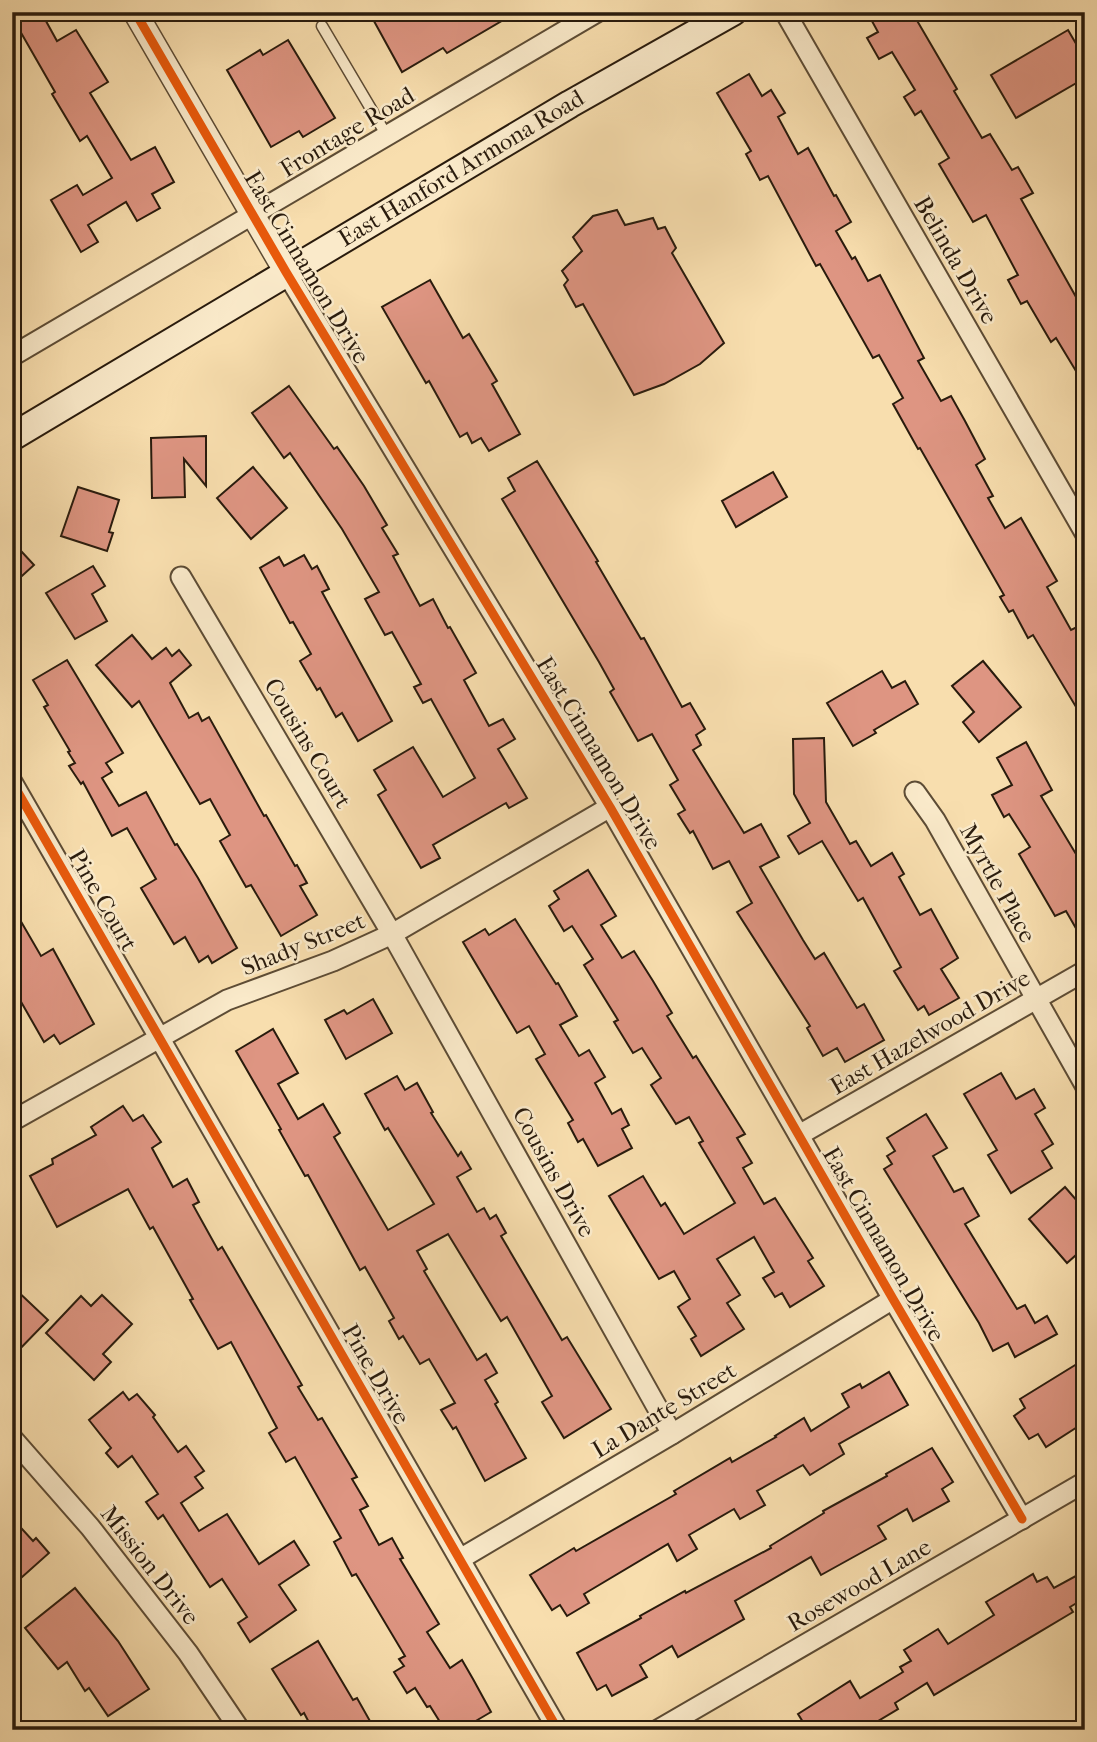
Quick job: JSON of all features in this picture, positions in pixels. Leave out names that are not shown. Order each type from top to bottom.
[{"type":"main road","name":"East Hanford Armona Road","points":[[12,437],[570,104],[733,12]]},
{"type":"street","name":"East Cinnamon Drive","points":[[135,12],[286,272],[610,807],[892,1299],[1023,1518]]},
{"type":"street","name":"Frontage Road","points":[[12,356],[597,12]]},
{"type":"street","name":"Belinda Drive","points":[[785,12],[1085,533]]},
{"type":"street","name":"Cousins Court","points":[[181,577],[392,934]]},
{"type":"street","name":"Pine Court","points":[[12,782],[160,1037]]},
{"type":"street","name":"Myrtle Place","points":[[915,792],[935,820],[1085,1085]]},
{"type":"street","name":"Shady Street","points":[[12,1121],[227,1000],[333,961],[392,934],[610,807]]},
{"type":"street","name":"Cousins Drive","points":[[392,934],[673,1434]]},
{"type":"street","name":"East Hazelwood Drive","points":[[799,1135],[1085,971]]},
{"type":"street","name":"Pine Drive","points":[[160,1037],[558,1730]]},
{"type":"street","name":"La Dante Street","points":[[460,1559],[673,1434],[892,1299]]},
{"type":"street","name":"Mission Drive","points":[[12,1438],[90,1527],[188,1653],[240,1730]]},
{"type":"street","name":"Rosewood Lane","points":[[659,1730],[1085,1482]]},
{"type":"lane","points":[[322,26],[387,136]]},
{"type":"building","points":[[12,12],[41,12],[57,41],[76,30],[108,82],[90,93],[131,160],[155,147],[174,182],[152,194],[160,208],[137,221],[126,202],[88,225],[98,242],[81,252],[51,200],[77,185],[83,195],[112,178],[87,136],[80,141],[52,94],[55,92],[12,17]]},
{"type":"building","points":[[369,12],[517,12],[447,53],[443,48],[402,72]]},
{"type":"building","points":[[867,12],[912,12],[982,138],[990,134],[1012,170],[1018,167],[1033,193],[1021,199],[1085,313],[1085,386],[1056,338],[1051,342],[1027,301],[1021,304],[1008,280],[1018,275],[986,215],[973,222],[939,164],[949,158],[921,111],[915,115],[904,97],[915,90],[892,52],[879,59],[867,38],[878,32]]},
{"type":"building","points":[[1068,30],[1085,59],[1085,78],[1016,118],[991,75]]},
{"type":"building","points":[[288,40],[335,118],[303,137],[299,131],[271,147],[227,70],[260,50],[263,55]]},
{"type":"building","points":[[749,74],[762,96],[771,90],[785,113],[778,117],[798,154],[808,148],[834,196],[836,195],[851,222],[836,231],[868,281],[880,275],[924,358],[918,361],[941,401],[951,396],[985,459],[976,465],[993,496],[988,498],[1005,528],[1021,518],[1057,581],[1047,587],[1071,630],[1077,627],[1085,640],[1085,722],[1033,635],[1028,638],[1013,610],[1009,612],[1000,597],[1004,595],[893,404],[903,398],[879,355],[873,358],[820,264],[816,266],[768,176],[760,180],[746,154],[751,151],[717,93]]},
{"type":"building","points":[[617,210],[625,225],[653,218],[658,229],[665,227],[676,248],[672,253],[724,343],[700,364],[664,384],[634,395],[583,304],[576,307],[564,285],[568,280],[562,271],[582,251],[573,237],[593,216]]},
{"type":"building","points":[[430,280],[463,338],[469,334],[497,381],[492,384],[520,434],[489,451],[481,438],[472,443],[467,433],[460,437],[429,381],[426,383],[382,307]]},
{"type":"building","points":[[289,386],[364,486],[387,525],[382,528],[398,554],[393,556],[420,606],[433,599],[448,628],[450,627],[476,673],[464,680],[489,726],[503,719],[515,739],[498,749],[527,798],[509,808],[506,803],[433,845],[440,858],[421,868],[378,795],[386,790],[374,770],[413,747],[443,797],[475,778],[431,699],[423,703],[414,687],[421,684],[392,632],[385,635],[365,599],[379,592],[342,529],[290,453],[284,458],[252,413]]},
{"type":"building","points":[[206,436],[206,486],[184,459],[185,497],[152,498],[151,438]]},
{"type":"building","points":[[537,461],[598,561],[596,562],[641,639],[644,638],[682,707],[690,703],[705,729],[696,735],[701,745],[693,750],[744,833],[761,824],[779,857],[760,867],[803,940],[815,959],[824,953],[857,1008],[864,1004],[884,1040],[845,1062],[837,1048],[823,1056],[807,1028],[810,1026],[737,912],[752,903],[729,861],[713,869],[693,831],[690,833],[678,814],[685,810],[670,785],[678,780],[652,734],[638,741],[610,692],[614,689],[599,662],[502,499],[515,491],[508,478]]},
{"type":"building","points":[[253,467],[287,508],[251,539],[217,498]]},
{"type":"building","points":[[773,472],[787,497],[736,527],[722,501]]},
{"type":"building","points":[[78,487],[119,500],[109,532],[113,533],[107,551],[61,536]]},
{"type":"building","points":[[21,551],[34,565],[12,585],[12,560]]},
{"type":"building","points":[[304,555],[312,569],[317,566],[329,589],[322,592],[392,721],[358,741],[342,713],[336,717],[320,688],[317,690],[300,661],[311,654],[293,622],[290,623],[260,568],[279,557],[284,566]]},
{"type":"building","points":[[93,566],[105,586],[92,594],[107,621],[75,639],[46,593]]},
{"type":"building","points":[[132,635],[152,659],[166,648],[172,656],[179,650],[191,665],[170,683],[189,718],[198,713],[202,721],[209,717],[264,816],[266,815],[307,883],[300,886],[317,915],[281,936],[251,885],[246,887],[220,841],[230,835],[210,799],[200,804],[139,701],[132,707],[96,665]]},
{"type":"building","points":[[67,660],[123,753],[106,763],[112,772],[102,778],[119,806],[146,792],[237,948],[212,963],[208,956],[199,962],[185,937],[174,944],[141,888],[156,879],[127,828],[112,836],[83,782],[81,784],[69,766],[75,763],[68,752],[70,751],[44,707],[48,705],[33,680]]},
{"type":"building","points":[[983,661],[1021,707],[979,742],[963,722],[974,712],[952,686]]},
{"type":"building","points":[[882,671],[892,688],[905,681],[918,704],[853,746],[827,703]]},
{"type":"building","points":[[824,738],[826,802],[850,844],[856,841],[871,866],[892,853],[904,874],[899,877],[920,915],[931,909],[958,958],[941,969],[959,998],[929,1015],[924,1006],[918,1010],[894,971],[901,967],[863,898],[858,901],[822,841],[799,854],[788,836],[810,823],[794,794],[793,739]]},
{"type":"building","points":[[1026,742],[1052,790],[1041,796],[1085,869],[1085,944],[1066,911],[1055,916],[1019,854],[1030,847],[1009,814],[1004,817],[992,795],[1012,785],[997,758]]},
{"type":"building","points":[[588,870],[616,916],[601,925],[622,958],[634,951],[653,981],[672,1013],[667,1016],[693,1058],[696,1056],[745,1134],[737,1138],[752,1163],[743,1168],[764,1204],[775,1198],[813,1258],[808,1261],[824,1286],[790,1307],[782,1293],[775,1297],[763,1278],[774,1272],[754,1237],[717,1259],[740,1295],[727,1303],[744,1329],[701,1356],[691,1339],[696,1336],[678,1307],[690,1299],[674,1271],[659,1279],[609,1196],[643,1176],[661,1206],[665,1203],[684,1234],[735,1203],[699,1143],[703,1141],[689,1117],[676,1124],[651,1085],[661,1078],[642,1048],[633,1053],[614,1022],[618,1020],[584,965],[593,959],[572,926],[564,931],[549,906],[559,899],[554,891]]},
{"type":"building","points":[[12,906],[41,956],[53,949],[94,1024],[60,1044],[54,1035],[44,1042],[12,986]]},
{"type":"building","points":[[515,919],[577,1016],[560,1025],[579,1056],[589,1050],[605,1077],[595,1083],[612,1114],[621,1109],[629,1125],[622,1129],[632,1148],[598,1166],[583,1139],[578,1142],[568,1123],[573,1120],[536,1059],[545,1054],[529,1026],[517,1033],[463,942],[485,929],[489,935]]},
{"type":"building","points":[[373,999],[392,1033],[346,1059],[325,1020],[344,1010],[347,1014]]},
{"type":"building","points":[[273,1029],[298,1073],[278,1084],[298,1119],[323,1104],[340,1133],[334,1137],[388,1230],[434,1204],[388,1128],[385,1130],[365,1094],[397,1076],[405,1090],[417,1083],[433,1112],[431,1113],[458,1156],[461,1152],[471,1169],[457,1177],[477,1212],[484,1208],[490,1219],[496,1215],[506,1233],[501,1236],[562,1340],[567,1337],[611,1409],[564,1438],[542,1402],[552,1396],[507,1317],[501,1321],[448,1234],[417,1251],[427,1269],[424,1271],[477,1360],[486,1354],[497,1373],[485,1380],[498,1402],[495,1404],[526,1458],[485,1481],[456,1427],[453,1429],[441,1410],[455,1403],[429,1359],[420,1364],[403,1336],[399,1339],[389,1321],[394,1318],[365,1267],[360,1270],[236,1051]]},
{"type":"building","points":[[1001,1073],[1016,1099],[1034,1089],[1045,1108],[1035,1114],[1053,1144],[1042,1151],[1052,1168],[1011,1193],[988,1155],[997,1150],[964,1094]]},
{"type":"building","points":[[123,1106],[133,1121],[143,1115],[161,1142],[152,1148],[173,1187],[187,1179],[199,1202],[193,1205],[218,1250],[222,1247],[302,1385],[298,1387],[318,1420],[322,1418],[357,1477],[352,1479],[368,1506],[360,1510],[379,1545],[392,1538],[403,1558],[400,1559],[439,1624],[427,1632],[450,1668],[462,1660],[473,1679],[491,1712],[474,1722],[479,1730],[445,1730],[415,1688],[407,1693],[394,1672],[404,1666],[399,1659],[405,1656],[356,1574],[352,1576],[334,1542],[341,1538],[295,1457],[286,1462],[269,1433],[277,1428],[231,1342],[218,1349],[153,1227],[150,1229],[128,1189],[57,1227],[30,1176],[53,1164],[52,1159],[96,1135],[91,1127]]},
{"type":"building","points":[[926,1114],[947,1148],[933,1156],[954,1192],[963,1188],[979,1216],[965,1224],[1017,1309],[1025,1305],[1035,1323],[1047,1316],[1057,1334],[1015,1357],[1008,1343],[993,1351],[979,1323],[884,1169],[892,1164],[887,1156],[895,1151],[887,1138]]},
{"type":"building","points":[[1065,1187],[1085,1210],[1085,1247],[1067,1263],[1029,1219]]},
{"type":"building","points":[[12,1286],[48,1320],[12,1357]]},
{"type":"building","points":[[102,1295],[132,1324],[103,1354],[111,1362],[94,1380],[46,1333],[81,1296],[91,1306]]},
{"type":"building","points":[[1085,1359],[1085,1422],[1046,1447],[1038,1434],[1029,1439],[1014,1416],[1025,1408],[1020,1399]]},
{"type":"building","points":[[889,1372],[908,1405],[839,1444],[844,1454],[810,1475],[803,1465],[757,1491],[765,1505],[740,1519],[734,1509],[689,1535],[697,1549],[677,1561],[668,1544],[584,1594],[589,1603],[567,1616],[560,1605],[552,1610],[530,1575],[574,1548],[576,1551],[676,1494],[674,1491],[730,1458],[732,1462],[776,1437],[804,1418],[811,1431],[849,1407],[842,1394],[860,1384],[862,1388]]},
{"type":"building","points":[[123,1392],[129,1400],[137,1394],[155,1415],[153,1417],[178,1452],[186,1446],[204,1471],[195,1477],[203,1488],[181,1503],[199,1531],[227,1514],[259,1564],[294,1541],[309,1565],[279,1585],[296,1610],[250,1642],[238,1623],[247,1617],[222,1579],[210,1587],[163,1515],[158,1519],[146,1502],[158,1494],[132,1456],[118,1467],[106,1453],[111,1448],[89,1420]]},
{"type":"building","points":[[932,1448],[953,1482],[942,1489],[949,1501],[913,1521],[907,1509],[878,1526],[886,1539],[821,1575],[811,1557],[735,1601],[744,1619],[678,1657],[672,1646],[640,1665],[647,1677],[612,1696],[606,1685],[597,1690],[577,1653],[685,1591],[686,1593],[771,1548],[770,1546],[824,1513],[823,1511]]},
{"type":"building","points":[[12,1518],[33,1541],[36,1538],[49,1553],[12,1586]]},
{"type":"building","points":[[1085,1571],[1085,1598],[1070,1607],[1073,1612],[934,1695],[927,1683],[895,1703],[898,1709],[863,1730],[808,1730],[798,1714],[850,1681],[860,1698],[903,1672],[900,1667],[911,1661],[904,1650],[938,1629],[948,1644],[994,1615],[986,1602],[1033,1574],[1037,1582],[1047,1577],[1054,1588]]},
{"type":"building","points":[[75,1588],[118,1641],[149,1689],[108,1716],[89,1688],[85,1691],[67,1662],[58,1669],[25,1628]]},
{"type":"building","points":[[318,1641],[353,1700],[357,1698],[375,1730],[313,1730],[304,1713],[301,1715],[272,1669]]},
{"type":"cycle path","points":[[135,12],[286,272],[610,807],[1022,1519]]},
{"type":"cycle path","points":[[12,782],[558,1730]]}]
